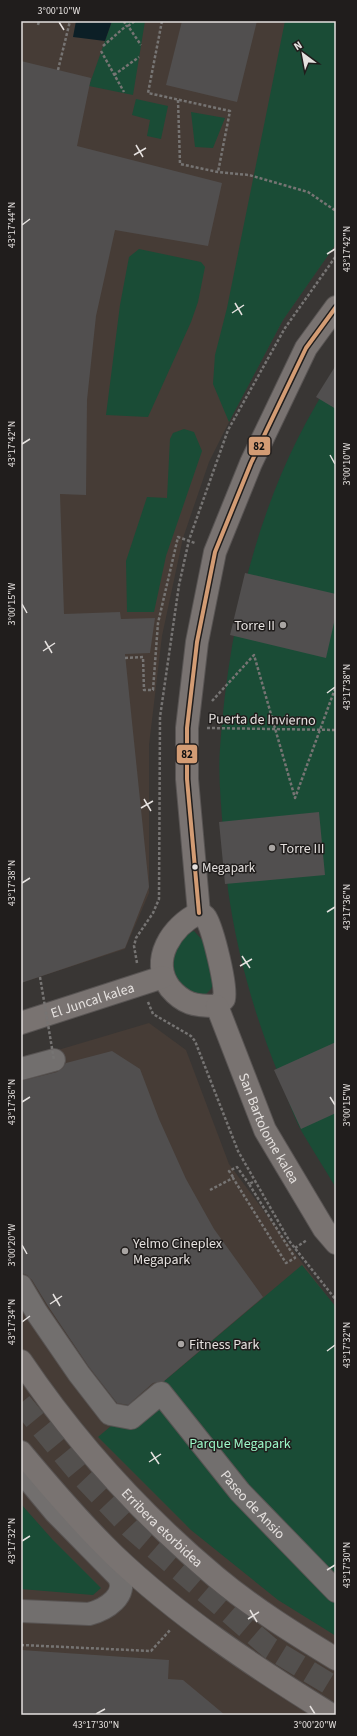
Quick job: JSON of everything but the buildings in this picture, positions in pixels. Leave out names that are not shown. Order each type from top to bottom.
[{"type":"street","points":[[199,912],[186,920],[172,934],[163,958],[163,977],[181,999],[201,1006],[217,1006],[224,999],[224,985],[210,928],[204,916],[199,912],[187,779],[187,728],[197,642],[215,552],[251,463],[306,348],[336,307]]},
{"type":"street","name":"El Juncal kalea","points":[[21,1023],[163,977]]},
{"type":"street","name":"San Bartolome kalea","points":[[217,1006],[265,1130],[324,1229],[336,1243]]},
{"type":"street","points":[[21,1069],[54,1060]]},
{"type":"street","name":"Paseo de Ansio","points":[[21,1286],[37,1313],[79,1374],[110,1414],[131,1418],[161,1393],[240,1492],[336,1591]]},
{"type":"street","name":"Erribera etorbidea","points":[[21,1361],[42,1392],[79,1439],[112,1477],[168,1535],[216,1578],[248,1602],[288,1630],[336,1659]]},
{"type":"street","points":[[21,1452],[65,1505],[115,1556],[184,1614],[288,1688],[332,1715]]},
{"type":"street","points":[[21,1471],[55,1512],[118,1576],[121,1581],[119,1596],[99,1612],[89,1614],[21,1611]]},
{"type":"path","points":[[38,25],[39,21]]},
{"type":"path","points":[[58,70],[70,21]]},
{"type":"path","points":[[124,21],[141,45]]},
{"type":"path","points":[[103,46],[135,21]]},
{"type":"path","points":[[162,21],[148,93],[230,111],[218,172]]},
{"type":"path","points":[[101,51],[124,92]]},
{"type":"path","points":[[114,75],[139,57]]},
{"type":"path","points":[[178,100],[180,164],[218,172],[250,175],[308,192],[336,211]]},
{"type":"path","points":[[336,256],[284,328],[228,430],[189,540],[179,586],[160,717],[159,899],[134,946],[134,952],[150,1011],[191,1036],[195,1041],[238,1151],[290,1242],[336,1300]]},
{"type":"path","points":[[125,658],[143,657],[144,690],[153,690],[158,623],[178,538],[189,540],[215,552]]},
{"type":"path","points":[[187,728],[254,655],[295,798],[336,686]]},
{"type":"path","name":"Puerta de Invierno","points":[[187,728],[336,730]]},
{"type":"path","points":[[40,977],[54,1060]]},
{"type":"path","points":[[237,1167],[249,1184],[295,1258],[286,1263],[229,1171],[237,1167]]},
{"type":"path","points":[[210,1190],[233,1178]]},
{"type":"path","points":[[249,1184],[255,1181]]},
{"type":"path","points":[[21,1644],[151,1650],[165,1636]]},
{"type":"shaded area","points":[[21,21],[334,21],[336,35],[336,244],[283,320],[229,422],[209,462],[183,538],[162,636],[149,745],[149,893],[125,949],[21,983]]},
{"type":"shaded area","points":[[149,1023],[186,1050],[229,1164],[336,1308],[336,1715],[21,1715],[21,1061]]},
{"type":"green space","points":[[112,21],[145,21],[133,95],[89,86]]},
{"type":"green space","points":[[285,21],[336,21],[336,244],[283,320],[229,422],[213,384],[215,355],[227,308]]},
{"type":"green space","points":[[136,99],[168,106],[161,139],[147,136],[150,120],[132,115]]},
{"type":"green space","points":[[191,112],[225,118],[213,148],[195,147]]},
{"type":"green space","points":[[139,249],[201,262],[205,267],[198,302],[191,322],[148,417],[106,415],[120,305],[129,257]]},
{"type":"green space","points":[[336,373],[336,1188],[295,1118],[269,1051],[247,983],[236,937],[228,890],[219,768],[225,699],[232,649],[241,601],[254,552],[269,505],[288,459],[310,415]]},
{"type":"green space","points":[[184,429],[194,432],[202,451],[166,556],[154,612],[127,612],[126,561],[147,497],[167,498],[170,439],[173,433]]},
{"type":"green space","points":[[194,931],[204,942],[214,982],[211,989],[203,997],[192,996],[181,987],[173,969],[173,957],[176,948],[188,933]]},
{"type":"green space","name":"Parque Megapark","points":[[302,1265],[336,1307],[336,1636],[278,1600],[191,1530],[98,1437]]},
{"type":"green space","points":[[21,1504],[52,1539],[101,1588],[93,1595],[21,1589]]},
{"type":"water","points":[[76,21],[112,21],[105,41],[73,37]]},
{"type":"tunnel","points":[[21,1403],[78,1472],[131,1528],[270,1648],[336,1688]]},
{"type":"transit line","name":"82","points":[[199,913],[187,779],[187,728],[197,642],[215,552],[251,463],[306,348],[336,307]]},
{"type":"place","name":"Torre II","points":[[283,625]]},
{"type":"place","name":"Torre III","points":[[272,848]]},
{"type":"place","name":"Megapark","points":[[195,867]]},
{"type":"place","name":"Yelmo Cineplex Megapark","points":[[125,1251]]},
{"type":"place","name":"Fitness Park","points":[[181,1344]]}]
